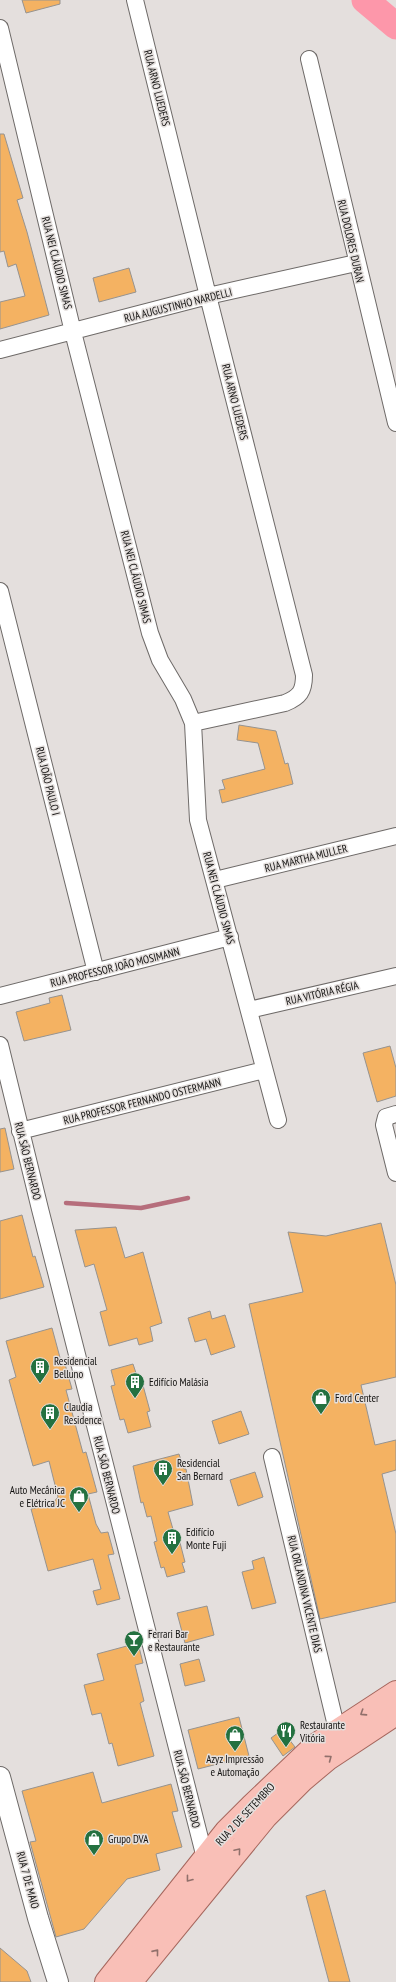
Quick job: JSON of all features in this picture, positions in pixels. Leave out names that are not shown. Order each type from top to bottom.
[{"type":"main road","name":"RUA 2 DE SETEMBRO","points":[[106,1982],[226,1831],[290,1767],[315,1745],[396,1692]]},
{"type":"main road","name":"RUA 2 DE SETEMBRO","points":[[131,1982],[242,1846],[287,1796],[328,1759],[396,1714]]},
{"type":"street","name":"RUA ARNO LUEDERS","points":[[135,0],[304,675],[302,692],[296,698],[285,703],[193,724]]},
{"type":"street","name":"RUA NEI CLÁUDIO SIMAS","points":[[0,28],[73,332],[150,633],[160,660],[183,699],[193,724],[198,820],[278,1120]]},
{"type":"street","name":"RUA DOLORES DURAN","points":[[309,59],[356,263],[396,423]]},
{"type":"street","name":"RUA AUGUSTINHO NARDELLI","points":[[0,350],[208,296],[356,263]]},
{"type":"street","name":"RUA JOÃO PAULO I","points":[[0,591],[96,972]]},
{"type":"street","name":"RUA MARTHA MULLER","points":[[215,880],[396,836]]},
{"type":"street","name":"RUA PROFESSOR JOÃO MOSIMANN","points":[[0,996],[230,937]]},
{"type":"street","name":"RUA VITÓRIA RÉGIA","points":[[249,1010],[396,976]]},
{"type":"street","name":"RUA SÃO BERNARDO","points":[[0,1045],[20,1131],[205,1858]]},
{"type":"street","name":"RUA PROFESSOR FERNANDO OSTERMANN","points":[[20,1131],[264,1070]]},
{"type":"street","points":[[396,1114],[386,1117],[384,1125],[396,1173]]},
{"type":"street","name":"RUA ORLANDINA VICENTE DIAS","points":[[272,1457],[337,1730]]},
{"type":"street","name":"RUA 7 DE MAIO","points":[[0,1777],[38,1918],[58,1982]]},
{"type":"building","points":[[22,0],[60,0],[60,4],[26,13]]},
{"type":"building","points":[[0,134],[4,134],[23,198],[17,200],[49,315],[0,329],[0,302],[25,296],[16,264],[8,267],[4,251],[0,252]]},
{"type":"building","points":[[129,268],[136,292],[99,302],[93,278]]},
{"type":"building","points":[[239,725],[276,731],[285,764],[288,763],[293,784],[222,803],[219,790],[225,789],[222,780],[265,769],[258,743],[237,740]]},
{"type":"building","points":[[62,995],[71,1030],[24,1041],[16,1012],[50,1003],[49,998]]},
{"type":"building","points":[[390,1046],[396,1068],[396,1096],[377,1102],[363,1053]]},
{"type":"building","points":[[5,1128],[14,1169],[0,1172],[0,1129]]},
{"type":"building","points":[[22,1215],[33,1257],[35,1256],[44,1287],[0,1299],[0,1221]]},
{"type":"building","name":"Ford Center","points":[[381,1223],[396,1285],[396,1377],[361,1385],[375,1445],[396,1440],[396,1470],[382,1474],[396,1534],[396,1602],[320,1619],[249,1304],[303,1292],[288,1232],[326,1236]]},
{"type":"building","points":[[116,1227],[125,1258],[143,1252],[162,1323],[150,1327],[153,1341],[139,1345],[137,1338],[109,1346],[100,1312],[107,1310],[94,1264],[85,1267],[75,1230]]},
{"type":"building","points":[[210,1311],[212,1319],[225,1315],[235,1347],[211,1355],[206,1339],[195,1342],[188,1318]]},
{"type":"building","points":[[52,1328],[62,1365],[65,1364],[72,1389],[66,1390],[83,1453],[86,1452],[97,1492],[88,1494],[96,1524],[101,1533],[108,1532],[114,1554],[108,1555],[120,1599],[97,1605],[93,1591],[101,1589],[93,1559],[48,1571],[31,1509],[52,1504],[58,1497],[49,1461],[33,1466],[9,1380],[16,1377],[6,1341]]},
{"type":"building","name":"Edifício Malásia","points":[[133,1364],[138,1379],[141,1378],[150,1411],[147,1412],[151,1427],[128,1433],[124,1419],[120,1420],[111,1386],[115,1385],[111,1370]]},
{"type":"building","points":[[241,1411],[249,1434],[219,1444],[212,1421]]},
{"type":"building","points":[[179,1454],[184,1469],[186,1469],[193,1505],[168,1512],[175,1536],[178,1535],[185,1562],[182,1563],[185,1572],[167,1577],[164,1567],[161,1568],[154,1542],[157,1541],[151,1516],[147,1517],[143,1502],[141,1503],[133,1466]]},
{"type":"building","points":[[255,1472],[263,1497],[238,1506],[230,1480]]},
{"type":"building","points":[[264,1557],[276,1603],[252,1609],[242,1572],[254,1569],[252,1561]]},
{"type":"building","points":[[207,1606],[214,1635],[185,1643],[177,1613]]},
{"type":"building","points":[[138,1643],[143,1663],[135,1665],[144,1701],[140,1703],[154,1756],[118,1766],[112,1743],[109,1744],[101,1713],[92,1715],[84,1685],[104,1680],[97,1654]]},
{"type":"building","points":[[199,1659],[205,1681],[185,1686],[180,1664]]},
{"type":"building","points":[[239,1717],[249,1756],[198,1769],[188,1730]]},
{"type":"building","points":[[282,1730],[295,1747],[283,1756],[271,1738]]},
{"type":"building","name":"Grupo DVA","points":[[93,1772],[102,1803],[171,1784],[178,1811],[172,1812],[182,1847],[156,1854],[160,1870],[127,1879],[84,1929],[56,1937],[30,1842],[36,1841],[22,1791]]},
{"type":"building","points":[[325,1890],[350,1982],[329,1982],[306,1896]]},
{"type":"building","points":[[0,1948],[27,1971],[31,1982],[0,1982]]},
{"type":"waterway","points":[[365,0],[396,26]]},
{"type":"waterway","points":[[66,1203],[141,1208],[188,1198]]},
{"type":"place","name":"Residencial Belluno","points":[[40,1384]]},
{"type":"place","name":"Edifício Malásia","points":[[135,1399]]},
{"type":"place","name":"Ford Center","points":[[321,1415]]},
{"type":"place","name":"Claudia Residence","points":[[50,1430]]},
{"type":"place","name":"Residencial San Bernard","points":[[163,1486]]},
{"type":"place","name":"Auto Mecânica e Elétrica JC","points":[[79,1513]]},
{"type":"place","name":"Edifício Monte Fuji","points":[[172,1555]]},
{"type":"place","name":"Ferrari Bar e Restaurante","points":[[134,1657]]},
{"type":"place","name":"Restaurante Vitória","points":[[286,1748]]},
{"type":"place","name":"Azyz Impressão e Automação","points":[[235,1752]]},
{"type":"place","name":"Grupo DVA","points":[[94,1856]]}]
